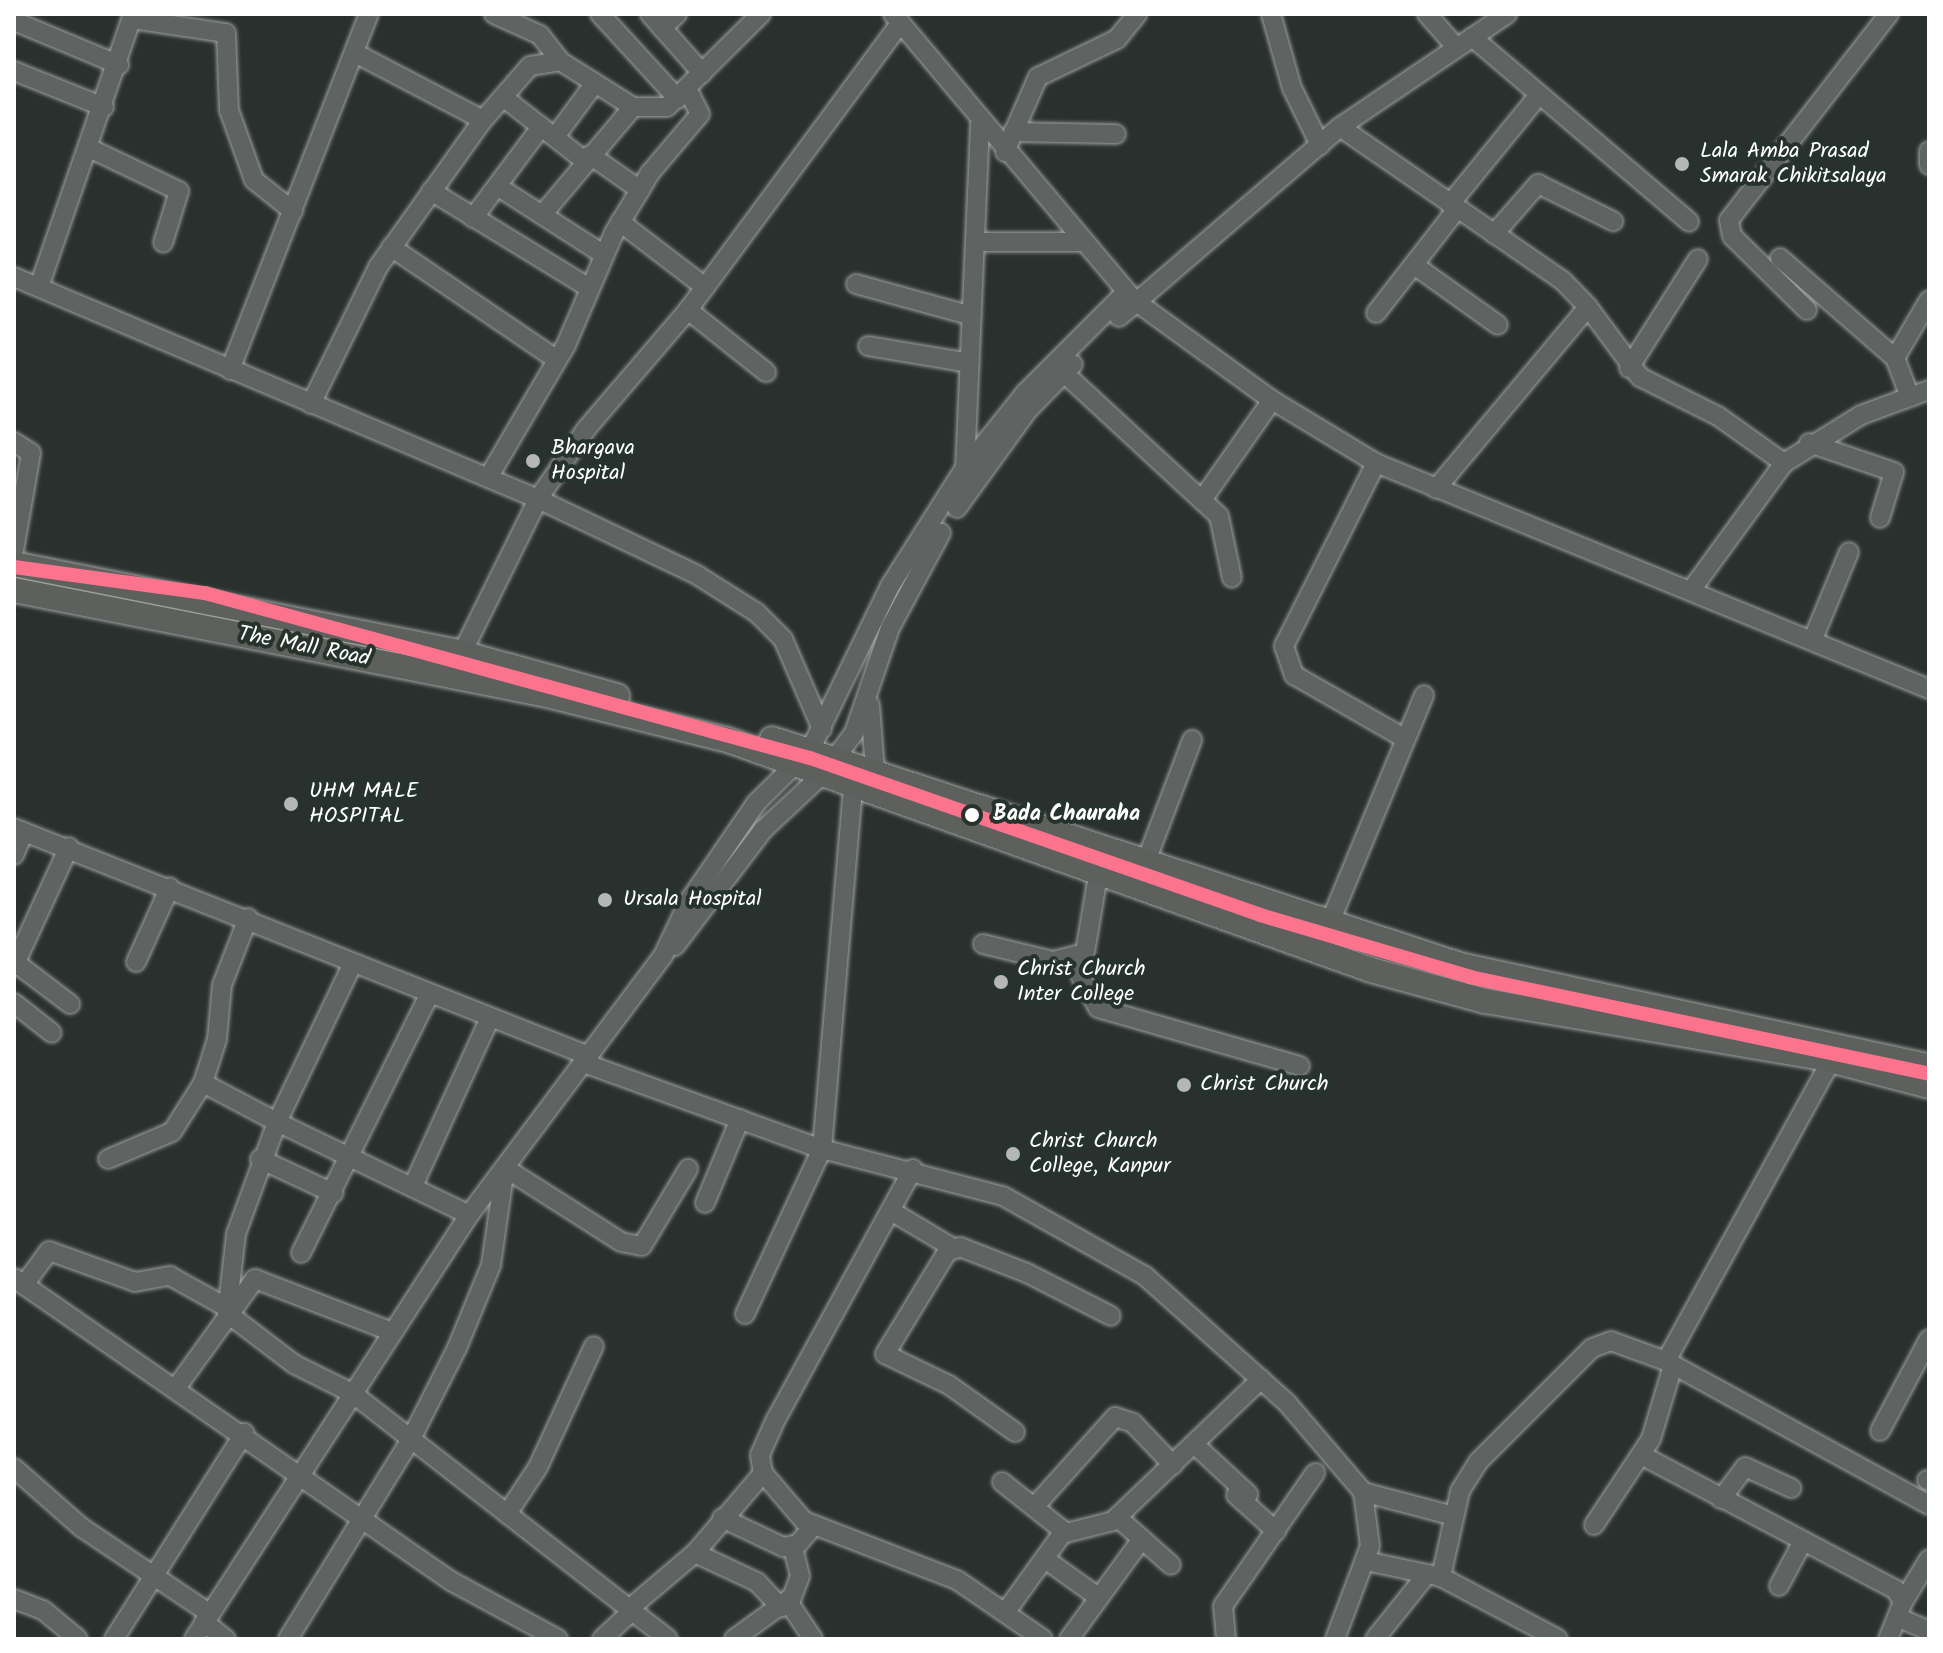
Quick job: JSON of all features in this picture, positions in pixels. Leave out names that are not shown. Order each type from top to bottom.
[{"type":"main road","name":"The Mall Road","points":[[14,564],[462,653],[808,747],[853,785],[1291,945],[1452,993],[1929,1066]]},
{"type":"main road","name":"The Mall Road","points":[[14,590],[808,747]]},
{"type":"main road","name":"The Mall Road","points":[[831,766],[875,770],[1328,927],[1460,965],[1836,1052],[1929,1086]]},
{"type":"street","points":[[230,370],[369,14]]},
{"type":"street","points":[[494,14],[540,35],[560,61],[633,107],[653,110],[683,94],[761,14]]},
{"type":"street","points":[[488,478],[557,360],[620,222],[640,190],[700,114],[600,14]]},
{"type":"street","points":[[677,14],[656,21],[702,73]]},
{"type":"street","points":[[1005,152],[1038,77],[1117,39],[1137,14]]},
{"type":"street","points":[[1271,14],[1292,88],[1320,145]]},
{"type":"street","points":[[1427,14],[1539,95],[1689,222]]},
{"type":"street","points":[[663,956],[689,901],[756,803],[808,747],[890,586],[965,468],[1025,393],[1131,297],[1340,127],[1507,14]]},
{"type":"street","points":[[1807,310],[1732,236],[1729,220],[1889,14]]},
{"type":"street","points":[[39,287],[119,65],[133,17],[226,33],[229,110],[254,180],[293,211]]},
{"type":"street","points":[[462,653],[538,499],[587,428],[688,310],[897,18],[980,123],[1131,297],[1272,400],[1376,463],[1692,589],[1929,689]]},
{"type":"street","points":[[14,21],[119,65]]},
{"type":"street","points":[[355,53],[483,120]]},
{"type":"street","points":[[311,404],[391,247],[431,191],[483,120],[530,66],[560,61]]},
{"type":"street","points":[[14,71],[104,107]]},
{"type":"street","points":[[473,218],[497,186],[595,83]]},
{"type":"street","points":[[1376,313],[1539,95]]},
{"type":"street","points":[[503,97],[548,132],[640,190]]},
{"type":"street","points":[[542,215],[633,107]]},
{"type":"street","points":[[965,468],[980,123]]},
{"type":"street","points":[[1340,127],[1494,234],[1588,307],[1629,368],[1784,463]]},
{"type":"street","points":[[1013,132],[1116,134]]},
{"type":"street","points":[[89,148],[179,191],[163,243]]},
{"type":"street","points":[[1929,151],[1929,165]]},
{"type":"street","points":[[1494,234],[1538,184],[1613,221]]},
{"type":"street","points":[[497,186],[603,254]]},
{"type":"street","points":[[431,191],[589,288]]},
{"type":"street","points":[[620,222],[705,287]]},
{"type":"street","points":[[975,242],[1083,242]]},
{"type":"street","points":[[391,247],[557,360]]},
{"type":"street","points":[[1780,258],[1895,358],[1910,397]]},
{"type":"street","points":[[1629,368],[1698,259]]},
{"type":"street","points":[[1414,265],[1498,325]]},
{"type":"street","points":[[14,277],[538,499],[697,575],[757,613],[783,639],[808,747]]},
{"type":"street","points":[[856,284],[972,316]]},
{"type":"street","points":[[194,1639],[469,1215],[663,956],[782,809],[831,766],[870,690],[890,628],[942,531],[1028,410],[1131,297]]},
{"type":"street","points":[[1895,358],[1929,300]]},
{"type":"street","points":[[1436,489],[1588,307]]},
{"type":"street","points":[[688,310],[766,372]]},
{"type":"street","points":[[868,346],[970,363]]},
{"type":"street","points":[[1064,373],[1223,522],[1232,578]]},
{"type":"street","points":[[1692,589],[1784,463],[1809,443],[1929,390]]},
{"type":"street","points":[[1202,500],[1272,400]]},
{"type":"street","points":[[14,442],[31,453],[14,550]]},
{"type":"street","points":[[1809,443],[1894,472],[1880,518]]},
{"type":"street","points":[[1376,463],[1284,646],[1294,675],[1404,738]]},
{"type":"street","points":[[1813,639],[1849,552]]},
{"type":"street","points":[[870,690],[875,770]]},
{"type":"street","points":[[1328,927],[1424,695]]},
{"type":"street","points":[[1145,864],[1192,740]]},
{"type":"street","points":[[745,1314],[822,1149],[853,785]]},
{"type":"street","points":[[14,855],[19,830],[69,847],[248,918],[488,1022],[740,1119],[822,1149],[913,1169],[1003,1196],[1145,1276],[1261,1379],[1363,1492],[1371,1529],[1366,1561],[1335,1639]]},
{"type":"street","points":[[69,847],[15,964],[70,1004]]},
{"type":"street","points":[[1098,875],[1081,977],[1098,1008],[1300,1066]]},
{"type":"street","points":[[136,962],[170,887]]},
{"type":"street","points":[[108,1159],[172,1132],[203,1083],[222,985],[248,918]]},
{"type":"street","points":[[983,944],[1053,961],[1084,953]]},
{"type":"street","points":[[227,1310],[232,1251],[260,1159],[352,965]]},
{"type":"street","points":[[1452,993],[1460,965]]},
{"type":"street","points":[[301,1253],[429,995]]},
{"type":"street","points":[[14,1003],[52,1033]]},
{"type":"street","points":[[413,1186],[488,1022]]},
{"type":"street","points":[[1594,1525],[1643,1456],[1670,1363],[1836,1052]]},
{"type":"street","points":[[203,1083],[469,1215]]},
{"type":"street","points":[[705,1203],[740,1119]]},
{"type":"street","points":[[260,1159],[333,1193]]},
{"type":"street","points":[[505,1168],[621,1242],[642,1246],[688,1169]]},
{"type":"street","points":[[288,1639],[411,1439],[491,1265],[505,1168]]},
{"type":"street","points":[[913,1169],[776,1419],[760,1455],[763,1473],[793,1514],[957,1580],[1007,1610],[1043,1639]]},
{"type":"street","points":[[891,1211],[953,1248],[1042,1279],[1111,1316]]},
{"type":"street","points":[[953,1248],[885,1354],[949,1385],[1015,1432]]},
{"type":"street","points":[[558,1639],[451,1581],[301,1472],[19,1282],[49,1251],[135,1282],[170,1276],[227,1310],[294,1364],[352,1393],[668,1639]]},
{"type":"street","points":[[176,1388],[227,1310],[262,1279],[392,1332]]},
{"type":"street","points":[[1880,1431],[1923,1366],[1929,1339]]},
{"type":"street","points":[[1375,1639],[1434,1575],[1454,1516],[1478,1462],[1592,1348],[1621,1342],[1670,1363],[1929,1505]]},
{"type":"street","points":[[507,1514],[538,1467],[594,1346]]},
{"type":"street","points":[[1007,1610],[1065,1532],[1117,1517],[1261,1379]]},
{"type":"street","points":[[1035,1506],[1115,1417],[1133,1423],[1173,1465]]},
{"type":"street","points":[[114,1639],[149,1575],[244,1433]]},
{"type":"street","points":[[1194,1444],[1276,1531]]},
{"type":"street","points":[[1643,1456],[1896,1590],[1901,1610],[1929,1631]]},
{"type":"street","points":[[1721,1499],[1745,1467],[1791,1488]]},
{"type":"street","points":[[602,1639],[695,1553],[763,1473]]},
{"type":"street","points":[[1226,1639],[1223,1606],[1315,1473]]},
{"type":"street","points":[[16,1475],[207,1618],[226,1639]]},
{"type":"street","points":[[1002,1482],[1065,1532]]},
{"type":"street","points":[[1363,1492],[1454,1516]]},
{"type":"street","points":[[1117,1517],[1171,1565]]},
{"type":"street","points":[[722,1518],[793,1547]]},
{"type":"street","points":[[793,1547],[814,1525]]},
{"type":"street","points":[[1069,1639],[1142,1539]]},
{"type":"street","points":[[1779,1586],[1803,1541]]},
{"type":"street","points":[[734,1639],[785,1605],[800,1576],[793,1547]]},
{"type":"street","points":[[695,1553],[757,1582],[785,1605],[813,1639]]},
{"type":"street","points":[[1045,1559],[1098,1597]]},
{"type":"street","points":[[1888,1639],[1929,1559]]},
{"type":"street","points":[[1366,1561],[1434,1575],[1558,1639]]},
{"type":"street","points":[[14,1599],[43,1610],[78,1639]]},
{"type":"transit line","points":[[14,567],[205,593],[810,758],[1260,915],[1470,977],[1929,1074]]},
{"type":"place","name":"Lala Amba Prasad Smarak Chikitsalaya","points":[[1682,164]]},
{"type":"place","name":"Bhargava Hospital","points":[[533,461]]},
{"type":"place","name":"UHM MALE HOSPITAL","points":[[291,804]]},
{"type":"place","name":"Bada Chauraha","points":[[972,815]]},
{"type":"place","name":"Ursala Hospital","points":[[605,900]]},
{"type":"place","name":"Christ Church Inter College","points":[[1001,982]]},
{"type":"place","name":"Christ Church","points":[[1184,1085]]},
{"type":"place","name":"Christ Church College, Kanpur","points":[[1013,1154]]}]
